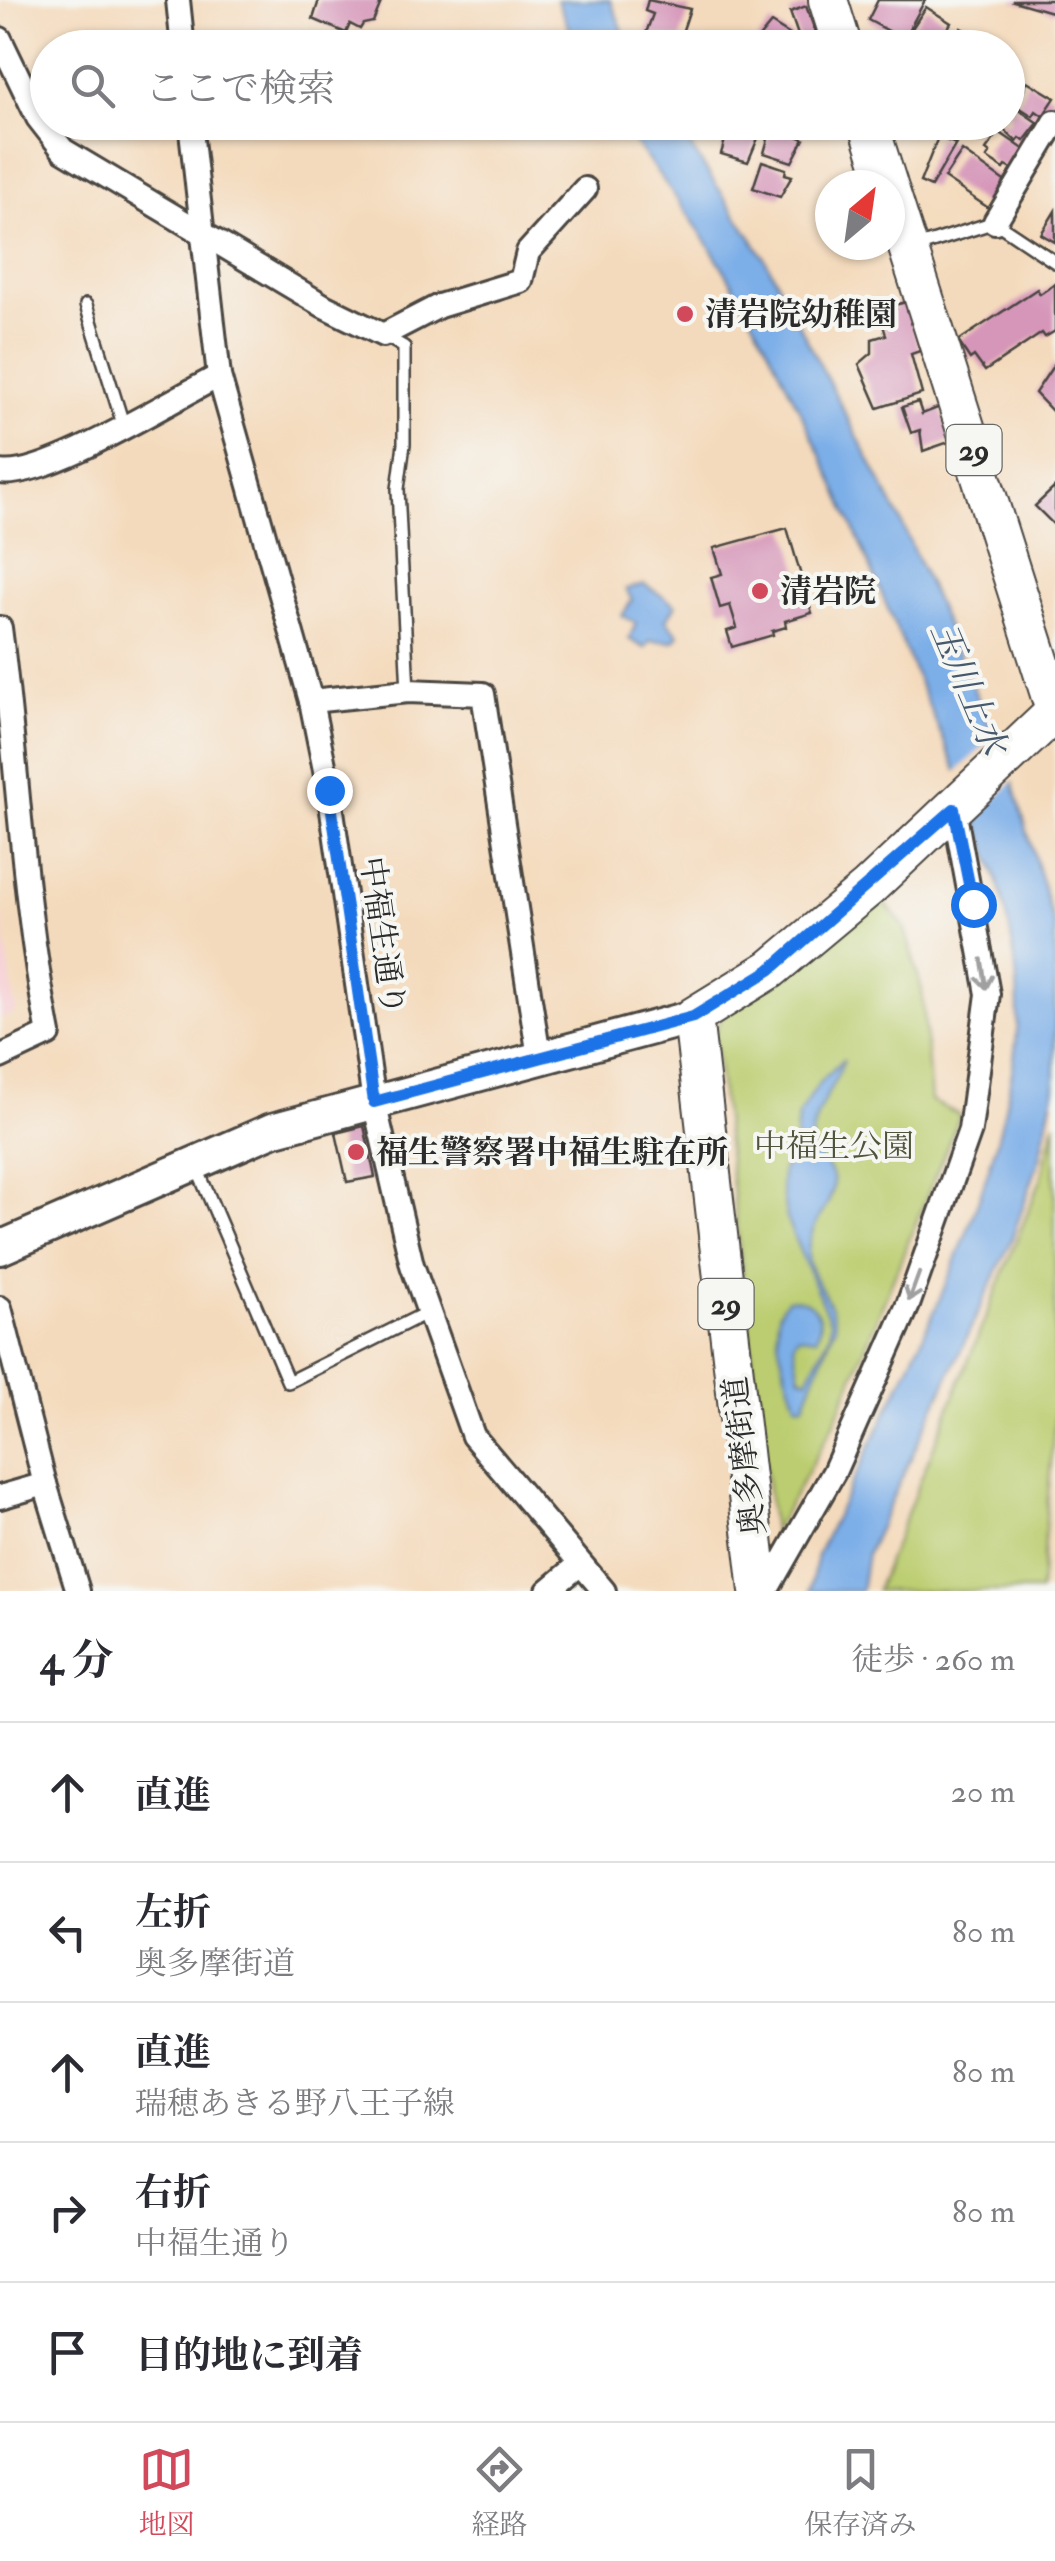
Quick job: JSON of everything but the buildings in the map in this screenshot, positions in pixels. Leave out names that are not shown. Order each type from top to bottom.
[{"type":"main road","points":[[828,0],[837,30]]},
{"type":"main road","name":"29","points":[[874,140],[883,170]]},
{"type":"main road","name":"29","points":[[693,1017],[770,970],[954,809],[1055,711],[905,238]]},
{"type":"main road","points":[[0,1248],[272,1130],[693,1017]]},
{"type":"main road","name":"奥多摩街道","points":[[693,1017],[762,1591]]},
{"type":"street","points":[[178,0],[181,30]]},
{"type":"street","points":[[0,40],[30,102]]},
{"type":"street","points":[[996,222],[1055,122]]},
{"type":"street","points":[[55,140],[63,150],[383,335],[439,306],[521,281],[528,252],[585,189]]},
{"type":"street","name":"中福生通り","points":[[192,140],[219,376],[310,701],[329,790],[374,1102],[412,1265],[473,1436],[604,1591]]},
{"type":"street","points":[[0,472],[14,474],[56,463],[219,376]]},
{"type":"street","points":[[0,628],[18,769],[16,814],[49,1034],[0,1057]]},
{"type":"street","points":[[310,701],[408,691],[483,694],[538,1057]]},
{"type":"street","points":[[762,1591],[834,1472],[893,1338],[970,1130],[988,994],[954,809]]},
{"type":"street","points":[[0,1308],[45,1484],[78,1591]]},
{"type":"street","points":[[0,1497],[45,1484]]},
{"type":"street","points":[[548,1591],[580,1564]]},
{"type":"lane","points":[[909,250],[996,222],[1055,262]]},
{"type":"lane","points":[[86,305],[123,424]]},
{"type":"lane","points":[[383,335],[404,347],[404,444],[398,490],[408,691]]},
{"type":"lane","points":[[194,1162],[288,1382],[428,1312]]},
{"type":"shaded area","points":[[0,904],[16,1012],[0,1019]]},
{"type":"green space","name":"中福生公園","points":[[875,893],[904,926],[922,990],[931,1101],[960,1115],[834,1424],[773,1533],[714,1033],[727,1007]]},
{"type":"green space","points":[[1055,1122],[1055,1416],[1040,1591],[876,1591],[1041,1179]]},
{"type":"water","points":[[557,0],[610,0],[623,30],[570,30]]},
{"type":"water","name":"玉川上水","points":[[632,140],[686,140],[764,257],[900,519],[1011,775],[1055,928],[1055,1087],[1040,1158],[1011,1241],[867,1553],[861,1591],[810,1591],[817,1555],[937,1305],[987,1174],[1005,1108],[1016,1043],[1018,996],[1013,950],[1004,904],[974,813],[852,523],[749,312],[672,192]]},
{"type":"water","points":[[644,584],[676,605],[666,620],[679,635],[674,641],[650,641],[645,648],[629,639],[636,623],[622,616],[632,600],[626,589]]},
{"type":"water","points":[[844,1059],[820,1109],[810,1150],[832,1177],[833,1189],[816,1224],[808,1253],[835,1326],[804,1405],[796,1404],[780,1350],[780,1310],[787,1299],[796,1299],[810,1304],[818,1315],[816,1338],[798,1336],[794,1343],[800,1376],[808,1379],[830,1334],[830,1321],[787,1221],[782,1172],[795,1149],[798,1116],[819,1083]]},
{"type":"pier","points":[[998,732],[1017,778],[973,821],[954,774]]},
{"type":"place","name":"清岩院幼稚園","points":[[685,314]]},
{"type":"place","name":"清岩院","points":[[760,591]]},
{"type":"place","name":"福生警察署中福生駐在所","points":[[356,1152]]},
{"type":"route","points":[[329,790],[374,1102],[693,1017],[770,970],[954,809],[973,904]]}]
